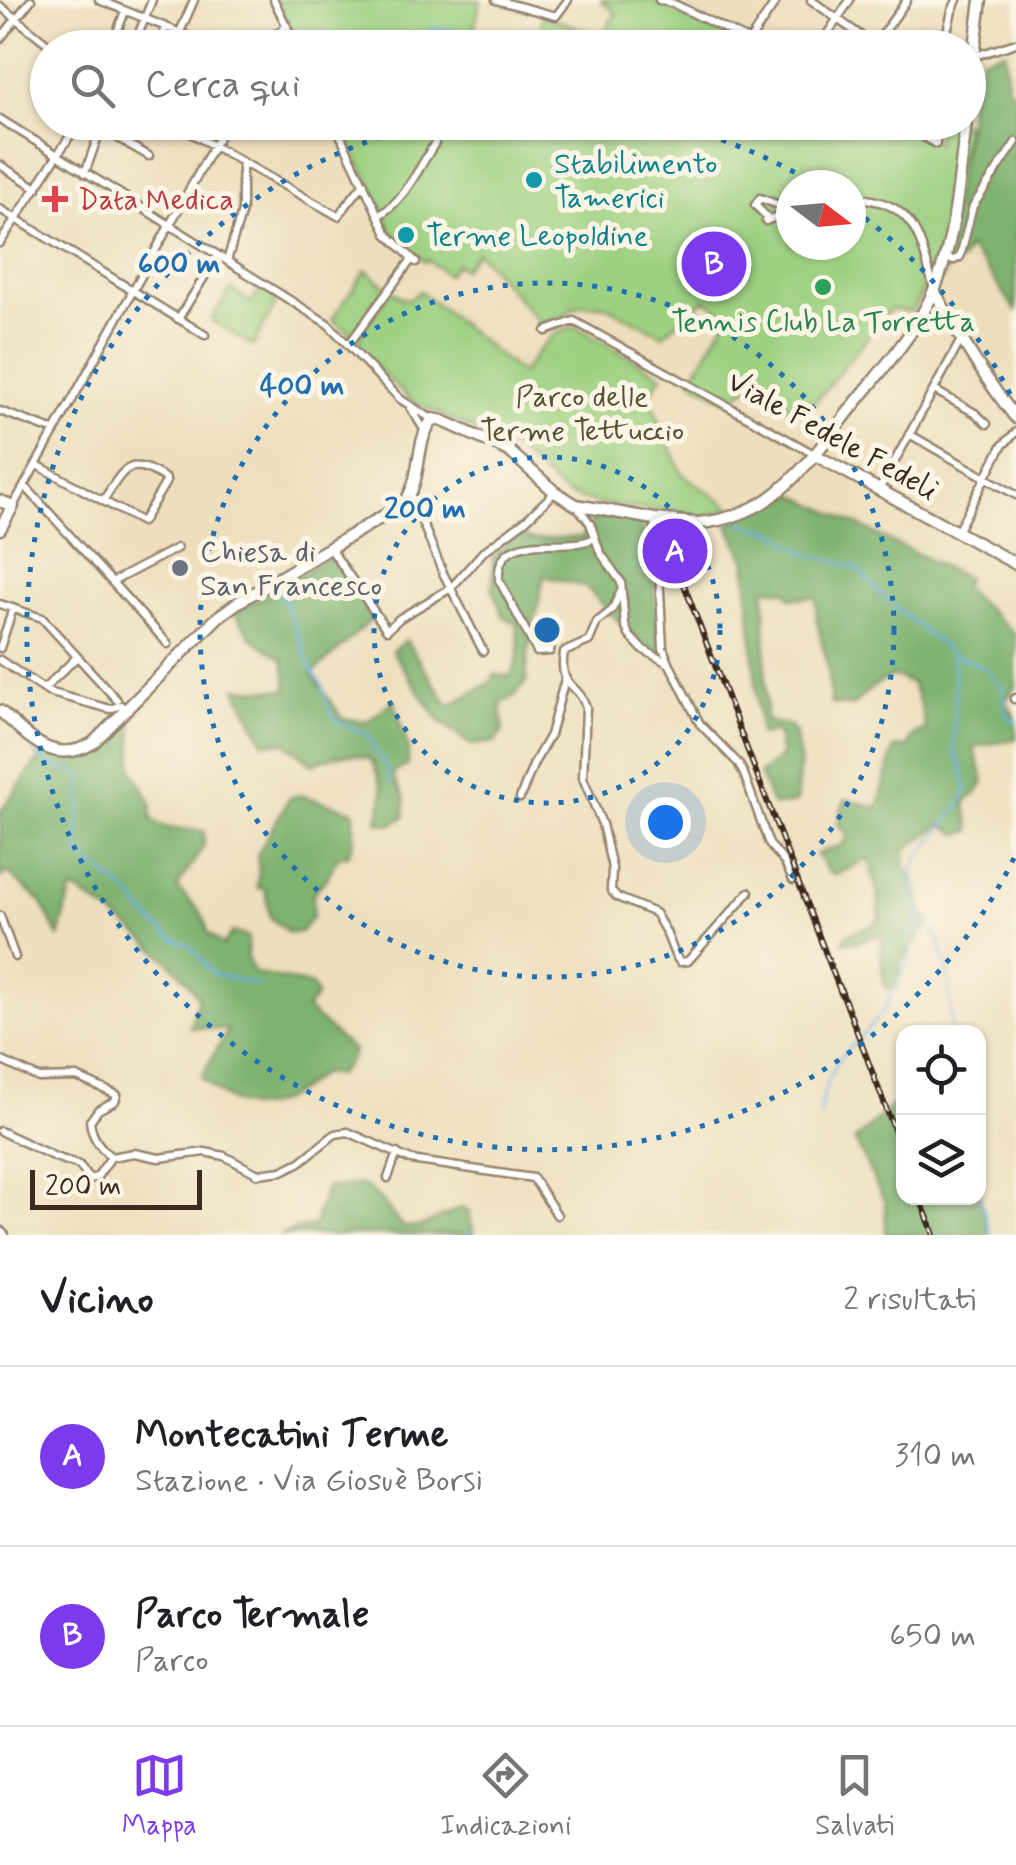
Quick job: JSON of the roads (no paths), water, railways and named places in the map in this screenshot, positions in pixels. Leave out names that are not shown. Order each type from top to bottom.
[{"type":"main road","points":[[977,30],[981,0]]},
{"type":"main road","points":[[0,711],[51,750],[65,752],[93,744],[121,705],[218,617],[393,511],[410,494],[425,432],[432,419],[509,451],[555,492],[576,505],[654,519],[712,522],[763,502],[815,454],[904,341],[932,296],[945,259],[957,201],[964,140]]},
{"type":"main road","points":[[932,296],[1016,418]]},
{"type":"main road","name":"Viale Fedele Fedeli","points":[[815,454],[1016,564]]},
{"type":"main road","points":[[0,500],[14,506],[0,529]]},
{"type":"street","points":[[0,38],[31,0]]},
{"type":"street","points":[[99,0],[174,30]]},
{"type":"street","points":[[140,30],[152,0]]},
{"type":"street","points":[[181,30],[194,0]]},
{"type":"street","points":[[274,0],[288,30]]},
{"type":"street","points":[[496,0],[556,16],[568,0]]},
{"type":"street","points":[[659,0],[729,30]]},
{"type":"street","points":[[757,30],[777,0]]},
{"type":"street","points":[[810,0],[855,30]]},
{"type":"street","points":[[830,30],[850,0]]},
{"type":"street","points":[[887,30],[907,0]]},
{"type":"street","points":[[947,30],[958,0]]},
{"type":"street","points":[[0,6],[30,30]]},
{"type":"street","points":[[118,30],[126,11]]},
{"type":"street","points":[[281,30],[286,26]]},
{"type":"street","points":[[986,52],[1016,43]]},
{"type":"street","points":[[0,119],[30,138]]},
{"type":"street","points":[[33,140],[328,324],[409,406],[425,432]]},
{"type":"street","points":[[0,243],[68,140]]},
{"type":"street","points":[[85,172],[97,140]]},
{"type":"street","points":[[124,140],[149,156]]},
{"type":"street","points":[[202,140],[338,216],[364,182]]},
{"type":"street","points":[[14,506],[218,140]]},
{"type":"street","points":[[343,140],[387,234],[414,260],[348,344]]},
{"type":"street","points":[[945,259],[960,256],[975,202],[1016,142]]},
{"type":"street","points":[[379,215],[390,209],[434,143]]},
{"type":"street","points":[[227,261],[242,211],[242,162]]},
{"type":"street","points":[[0,165],[37,188]]},
{"type":"street","points":[[760,198],[791,208],[767,220],[755,205],[760,198]]},
{"type":"street","points":[[866,199],[887,204],[908,217],[920,241],[932,296]]},
{"type":"street","points":[[0,209],[205,335]]},
{"type":"street","points":[[178,318],[218,255]]},
{"type":"street","name":"Viale Fedele Fedeli","points":[[546,331],[574,321],[815,454]]},
{"type":"street","points":[[879,490],[962,338]]},
{"type":"street","points":[[934,390],[976,413],[987,424]]},
{"type":"street","points":[[409,406],[432,419]]},
{"type":"street","points":[[0,411],[55,432]]},
{"type":"street","points":[[957,532],[1002,446],[1016,432]]},
{"type":"street","points":[[909,434],[1016,495]]},
{"type":"street","points":[[37,465],[103,501],[142,522],[166,478],[148,467],[128,468],[103,501]]},
{"type":"street","points":[[24,486],[168,644]]},
{"type":"street","points":[[330,548],[387,630],[451,588],[483,552],[555,492]]},
{"type":"street","points":[[410,494],[482,652]]},
{"type":"street","points":[[576,505],[590,523],[600,552],[618,576],[629,635],[669,664]]},
{"type":"street","points":[[525,510],[540,508]]},
{"type":"street","points":[[654,519],[663,648],[669,664],[700,724],[738,763],[769,844],[793,880]]},
{"type":"street","points":[[554,627],[550,651],[538,652],[499,580],[502,560],[521,547],[584,543],[594,538]]},
{"type":"street","points":[[112,582],[177,548]]},
{"type":"street","points":[[520,798],[550,735],[565,679],[563,654],[589,641],[597,622],[612,610],[621,592]]},
{"type":"street","points":[[0,604],[42,618],[121,705],[110,709],[44,690],[0,660]]},
{"type":"street","points":[[0,648],[13,608]]},
{"type":"street","points":[[44,690],[77,657]]},
{"type":"street","points":[[565,679],[586,707],[583,778],[602,824],[612,868],[611,890],[655,913],[680,962],[688,961],[748,892]]},
{"type":"street","points":[[0,916],[16,957]]},
{"type":"street","points":[[0,1060],[39,1078],[77,1077],[117,1094],[115,1101],[98,1110],[90,1121],[91,1134],[111,1157],[134,1154],[159,1158],[206,1152],[224,1156],[258,1174],[300,1162],[336,1134],[348,1132],[411,1160],[533,1178],[557,1215]]},
{"type":"street","points":[[0,1130],[79,1165],[90,1179],[97,1177],[111,1157]]},
{"type":"street","points":[[388,1178],[397,1152]]},
{"type":"waterway","points":[[429,30],[456,30]]},
{"type":"waterway","points":[[741,523],[775,532],[805,553],[855,567],[892,605],[952,654],[986,668],[1004,690],[1006,716],[1016,722]]},
{"type":"waterway","points":[[278,591],[311,669],[322,684],[331,714],[369,736],[375,752],[385,762],[390,782]]},
{"type":"waterway","points":[[952,654],[954,753],[967,788],[962,802],[916,861],[912,881],[916,905],[937,937],[948,968],[952,1025]]},
{"type":"waterway","points":[[35,754],[49,764],[83,776],[80,855],[132,896],[158,927],[191,946],[213,974],[259,985]]},
{"type":"waterway","points":[[860,1038],[884,1010],[909,958],[920,915]]},
{"type":"waterway","points":[[820,1116],[831,1074],[857,1041]]},
{"type":"waterway","points":[[982,1205],[991,1235]]},
{"type":"waterway","points":[[468,1235],[470,1231]]},
{"type":"railway","points":[[671,551],[842,996]]},
{"type":"railway","points":[[839,985],[896,1134]]},
{"type":"railway","points":[[923,1205],[934,1235]]},
{"type":"place","name":"Stabilimento Tamerici","points":[[534,180]]},
{"type":"place","name":"Data Medica","points":[[55,199]]},
{"type":"place","name":"Terme Leopoldine","points":[[406,235]]},
{"type":"place","name":"Parco Termale","points":[[714,264]]},
{"type":"place","name":"Tennis Club La Torretta","points":[[823,287]]},
{"type":"place","name":"Montecatini Terme","points":[[675,551]]},
{"type":"place","name":"Chiesa di San Francesco","points":[[180,568]]},
{"type":"park label","name":"Parco delle Terme Tettuccio","points":[[582,413]]}]
